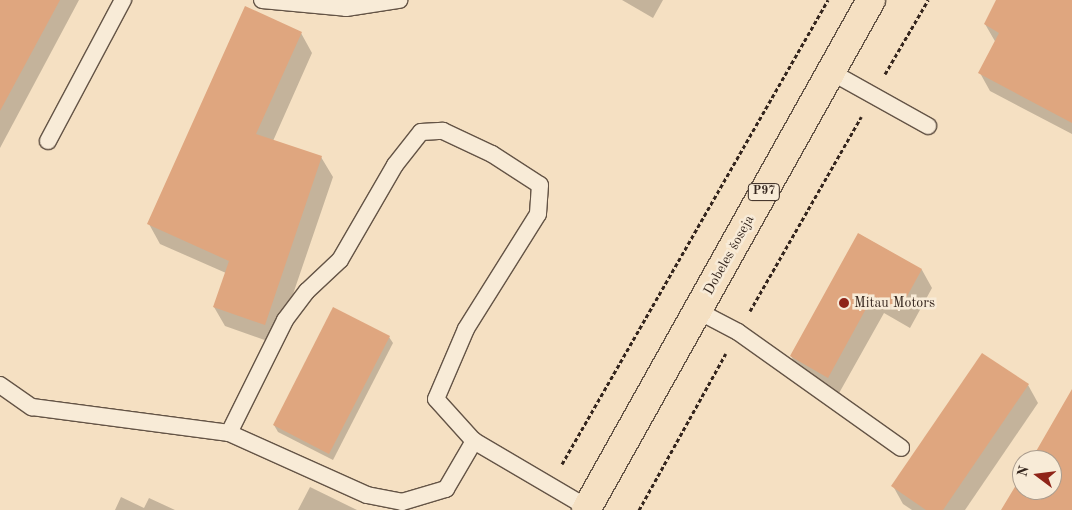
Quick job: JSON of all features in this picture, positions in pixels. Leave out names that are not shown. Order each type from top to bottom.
[{"type":"main road","name":"Dobeles šoseja","points":[[587,509],[871,0]]},
{"type":"lane","points":[[48,141],[123,0]]},
{"type":"lane","points":[[262,0],[346,8],[399,0]]},
{"type":"lane","points":[[831,72],[874,94],[928,126]]},
{"type":"lane","points":[[229,433],[285,320],[307,291],[340,260],[395,165],[421,132],[443,131],[492,154],[540,185],[538,214],[466,329],[436,399],[474,441],[587,509]]},
{"type":"lane","points":[[698,311],[738,332],[901,448]]},
{"type":"lane","points":[[0,385],[32,407],[229,433],[367,495],[402,502],[446,489],[474,441]]},
{"type":"path","points":[[549,486],[828,0]]},
{"type":"path","points":[[639,510],[738,332],[928,0]]},
{"type":"building","points":[[0,0],[60,0],[0,111]]},
{"type":"building","points":[[996,0],[1072,0],[1072,123],[978,73],[999,33],[984,24]]},
{"type":"building","points":[[245,6],[302,32],[256,134],[322,156],[265,325],[213,307],[229,261],[147,224]]},
{"type":"building","name":"Mitau Motors","points":[[858,233],[922,269],[899,311],[873,296],[828,378],[790,356]]},
{"type":"building","points":[[333,307],[390,336],[329,454],[273,425]]},
{"type":"building","points":[[982,353],[1029,384],[943,510],[926,510],[891,486]]},
{"type":"building","points":[[1072,389],[1072,510],[1001,510],[1012,492],[1012,500],[1062,500],[1062,450],[1037,450]]},
{"type":"place","name":"Mitau Motors","points":[[844,303]]}]
